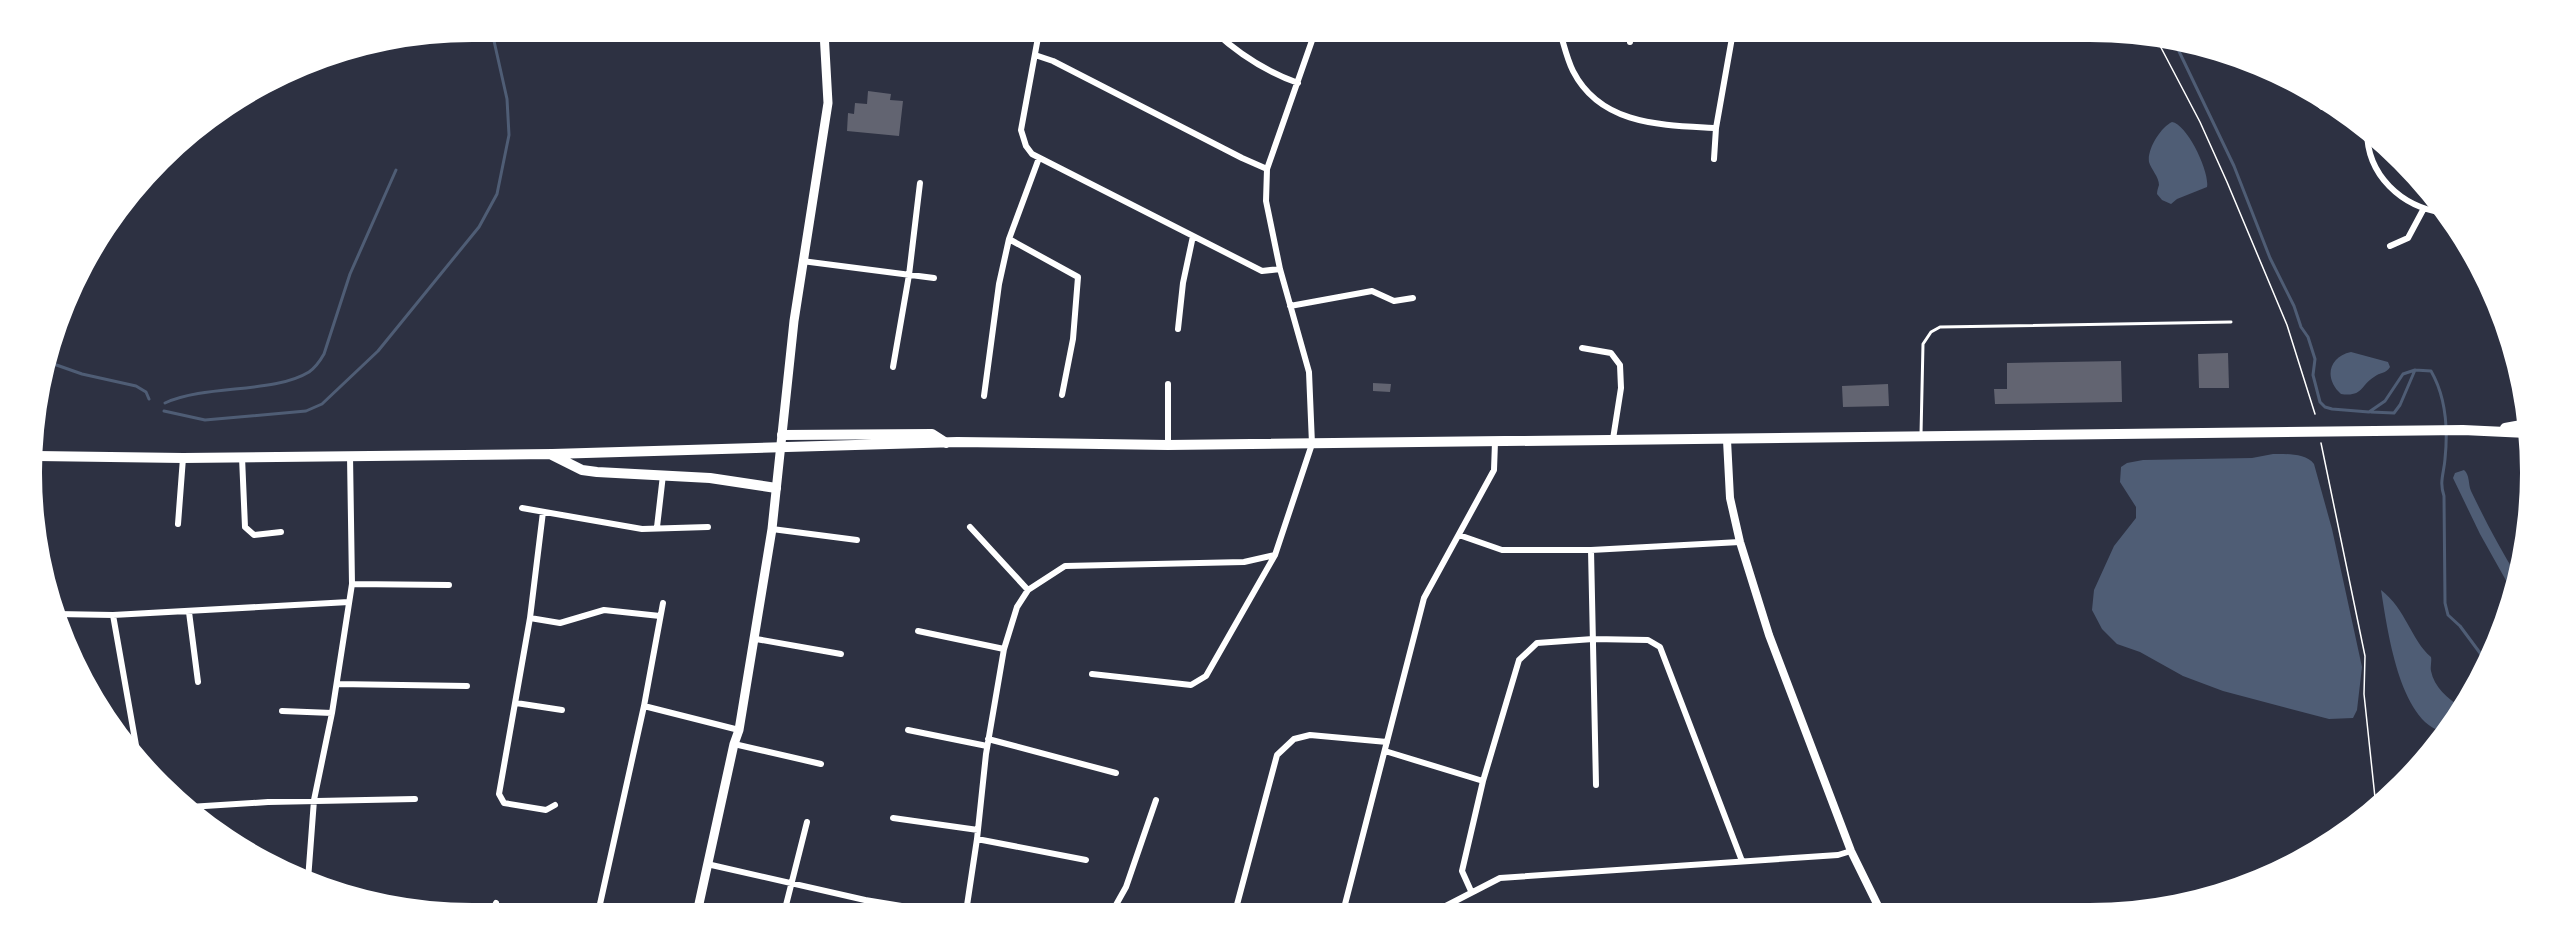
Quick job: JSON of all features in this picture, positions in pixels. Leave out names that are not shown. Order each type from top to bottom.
[{"type":"highway","points":[[2493,431],[2517,426]]},
{"type":"highway","points":[[43,456],[183,458],[552,454],[946,443],[1168,445],[1613,439],[1727,440],[1920,435],[2463,430],[2518,432]]},
{"type":"highway","points":[[782,436],[932,434],[946,443]]},
{"type":"highway","points":[[552,454],[582,470],[710,478],[776,488]]},
{"type":"main road","points":[[699,903],[739,730],[756,639],[772,529],[802,261],[828,104],[825,42]]},
{"type":"street","points":[[1037,42],[1021,130],[1026,146],[1039,158],[1262,271],[1280,269]]},
{"type":"street","points":[[1226,42],[1275,75],[1298,83]]},
{"type":"street","points":[[1092,674],[1191,685],[1206,676],[1275,555],[1312,444],[1309,372],[1280,269],[1266,201],[1267,169],[1312,42]]},
{"type":"street","points":[[1563,42],[1573,71],[1584,89],[1608,110],[1645,123],[1716,128]]},
{"type":"street","points":[[1714,159],[1716,128],[1731,42]]},
{"type":"street","points":[[1035,55],[1053,61],[1267,169]]},
{"type":"street","points":[[2368,144],[2368,151],[2382,180],[2406,201],[2423,210],[2432,211]]},
{"type":"street","points":[[984,396],[999,286],[1009,239],[1039,158]]},
{"type":"street","points":[[893,367],[909,275],[920,183]]},
{"type":"street","points":[[2390,246],[2408,238],[2423,210]]},
{"type":"street","points":[[1178,329],[1183,283],[1193,236]]},
{"type":"street","points":[[1009,239],[1078,277],[1073,339],[1062,395]]},
{"type":"street","points":[[802,261],[934,278]]},
{"type":"street","points":[[1290,306],[1372,291],[1394,301],[1413,298]]},
{"type":"street","points":[[1582,348],[1611,353],[1620,365],[1621,388],[1613,439]]},
{"type":"street","points":[[1168,384],[1168,445]]},
{"type":"street","points":[[1727,440],[1730,498],[1740,542],[1769,635],[1851,851],[1877,903]]},
{"type":"street","points":[[1345,903],[1424,598],[1494,470],[1495,442]]},
{"type":"street","points":[[309,870],[314,800],[332,713],[352,584],[350,456]]},
{"type":"street","points":[[242,457],[245,527],[254,535],[281,532]]},
{"type":"street","points":[[178,524],[183,458]]},
{"type":"street","points":[[657,527],[663,475]]},
{"type":"street","points":[[522,508],[642,529],[708,527]]},
{"type":"street","points":[[543,512],[530,618],[499,794],[504,803],[546,810],[555,805]]},
{"type":"street","points":[[970,527],[1028,590]]},
{"type":"street","points":[[772,529],[857,540]]},
{"type":"street","points":[[1459,534],[1502,550],[1591,550],[1740,542]]},
{"type":"street","points":[[1591,550],[1596,785]]},
{"type":"street","points":[[967,903],[977,839],[987,742],[1004,649],[1017,607],[1028,590],[1065,566],[1244,562],[1275,555]]},
{"type":"street","points":[[352,584],[449,585]]},
{"type":"street","points":[[66,614],[189,612],[349,602]]},
{"type":"street","points":[[600,903],[644,706],[663,603]]},
{"type":"street","points":[[530,618],[560,623],[604,610],[660,616]]},
{"type":"street","points":[[189,612],[198,682]]},
{"type":"street","points":[[113,615],[135,740]]},
{"type":"street","points":[[918,632],[1004,649]]},
{"type":"street","points":[[756,639],[841,654]]},
{"type":"street","points":[[1471,891],[1462,872],[1483,781],[1519,660],[1537,643],[1593,639],[1648,640],[1660,647],[1742,861]]},
{"type":"street","points":[[337,684],[467,686]]},
{"type":"street","points":[[516,704],[562,710]]},
{"type":"street","points":[[644,706],[739,730]]},
{"type":"street","points":[[282,711],[332,713]]},
{"type":"street","points":[[908,730],[987,742],[1116,772]]},
{"type":"street","points":[[1237,903],[1277,755],[1294,739],[1310,735],[1388,742]]},
{"type":"street","points":[[734,744],[821,764]]},
{"type":"street","points":[[1385,751],[1483,781]]},
{"type":"street","points":[[201,806],[314,800],[415,799]]},
{"type":"street","points":[[1117,903],[1126,887],[1156,800]]},
{"type":"street","points":[[893,818],[978,830]]},
{"type":"street","points":[[787,903],[807,822]]},
{"type":"street","points":[[977,839],[1086,860]]},
{"type":"street","points":[[1450,903],[1500,878],[1838,855],[1851,851]]},
{"type":"street","points":[[707,864],[883,903]]},
{"type":"lane","points":[[1920,435],[1923,344],[1931,332],[1940,327],[2231,322]]},
{"type":"path","points":[[2161,48],[2200,122],[2227,182],[2287,325],[2315,414]]},
{"type":"path","points":[[2322,443],[2365,656],[2364,694],[2375,794]]},
{"type":"water","points":[[2172,122],[2184,131],[2196,150],[2205,171],[2207,187],[2177,199],[2171,204],[2162,200],[2157,194],[2159,182],[2150,165],[2149,157],[2156,139]]},
{"type":"water","points":[[2351,352],[2388,362],[2390,367],[2387,371],[2369,380],[2357,392],[2341,394],[2332,382],[2331,369],[2337,359]]},
{"type":"water","points":[[2273,454],[2301,456],[2314,464],[2332,529],[2362,667],[2357,710],[2353,718],[2329,719],[2223,691],[2183,676],[2140,652],[2117,644],[2102,629],[2092,610],[2094,590],[2114,546],[2136,518],[2136,507],[2120,482],[2121,467],[2127,463],[2143,460],[2252,458]]},
{"type":"water","points":[[2464,470],[2467,474],[2471,491],[2510,564],[2506,580],[2453,478],[2455,473]]},
{"type":"water","points":[[2381,590],[2397,606],[2418,642],[2431,657],[2431,671],[2438,687],[2454,701],[2436,728],[2429,725],[2416,711],[2406,693],[2387,626]]},
{"type":"building","points":[[868,91],[891,94],[890,100],[903,101],[899,136],[847,131],[848,113],[854,114],[855,103],[867,104]]},
{"type":"building","points":[[2228,353],[2229,388],[2199,388],[2198,354]]},
{"type":"building","points":[[2121,361],[2122,402],[1995,404],[1994,389],[2007,389],[2007,363]]},
{"type":"building","points":[[1373,383],[1391,384],[1390,392],[1373,391]]},
{"type":"building","points":[[1888,384],[1889,406],[1843,407],[1842,386]]},
{"type":"waterway","points":[[164,411],[205,420],[306,411],[322,404],[378,351],[479,227],[497,194],[509,135],[507,99],[494,42]]},
{"type":"waterway","points":[[2179,52],[2234,166],[2270,258],[2294,306],[2301,327],[2308,337],[2315,359],[2313,375],[2320,402],[2332,409],[2369,412],[2385,401],[2403,374],[2415,370],[2431,371],[2440,392],[2446,425],[2442,482],[2445,603],[2448,615],[2460,626],[2480,653]]},
{"type":"waterway","points":[[165,403],[200,393],[277,383],[294,379],[314,368],[324,354],[350,274],[396,170]]},
{"type":"waterway","points":[[56,365],[82,374],[136,386],[146,392],[149,399]]},
{"type":"waterway","points":[[2371,412],[2394,413],[2400,405],[2415,370]]}]
